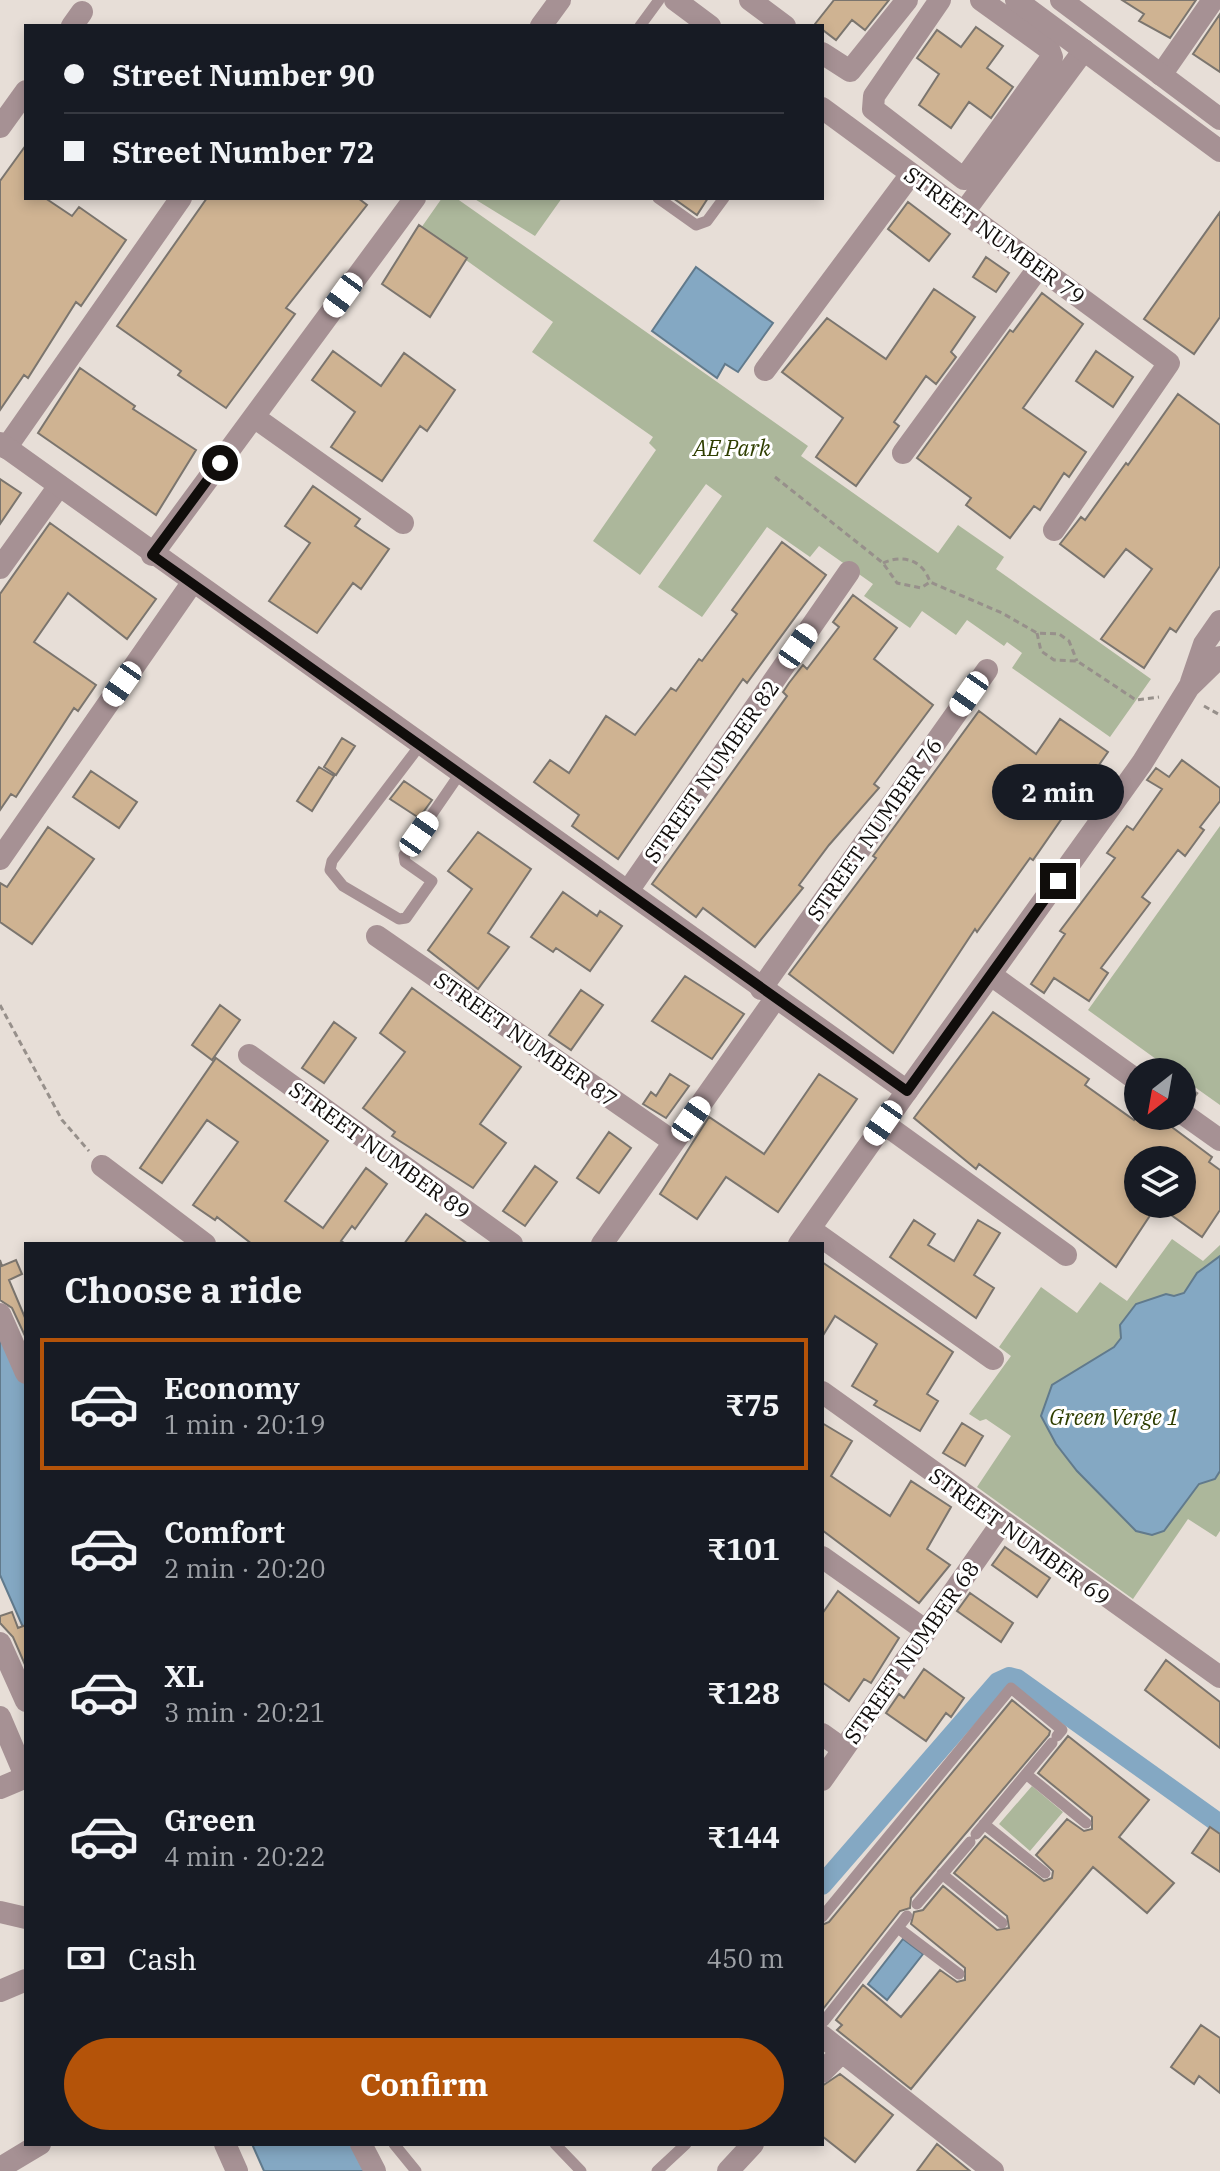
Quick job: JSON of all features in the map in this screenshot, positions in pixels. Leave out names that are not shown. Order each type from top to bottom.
[{"type":"street","points":[[542,24],[560,0]]},
{"type":"street","points":[[675,0],[707,24]]},
{"type":"street","points":[[750,0],[782,24]]},
{"type":"street","points":[[824,59],[850,71],[907,0]]},
{"type":"street","points":[[940,0],[874,96],[873,109],[973,184]]},
{"type":"street","points":[[964,212],[973,184],[1052,57],[1049,49],[981,0]]},
{"type":"street","points":[[1016,0],[1220,151]]},
{"type":"street","points":[[1061,0],[1220,119]]},
{"type":"street","points":[[1161,75],[1213,0]]},
{"type":"street","points":[[973,184],[1084,50]]},
{"type":"street","points":[[0,127],[24,94]]},
{"type":"street","name":"STREET NUMBER 79","points":[[824,109],[1168,362],[1054,530]]},
{"type":"street","points":[[765,370],[911,174]]},
{"type":"street","points":[[180,200],[3,445],[152,555],[907,1091]]},
{"type":"street","points":[[152,555],[414,200]]},
{"type":"street","points":[[903,453],[1039,267]]},
{"type":"street","points":[[254,417],[403,523]]},
{"type":"street","points":[[0,568],[59,486]]},
{"type":"street","name":"STREET NUMBER 82","points":[[628,891],[849,572]]},
{"type":"street","points":[[0,859],[192,583]]},
{"type":"street","points":[[804,1236],[1142,763],[1187,690],[1204,644],[1220,621]]},
{"type":"street","points":[[1187,690],[1220,657]]},
{"type":"street","name":"STREET NUMBER 76","points":[[603,1242],[674,1142],[768,994],[987,670]]},
{"type":"street","name":"STREET NUMBER 87","points":[[377,936],[674,1142]]},
{"type":"street","points":[[991,975],[1124,1071]]},
{"type":"street","name":"STREET NUMBER 89","points":[[249,1055],[509,1242]]},
{"type":"street","points":[[883,1123],[1066,1255]]},
{"type":"street","points":[[1196,1123],[1220,1140]]},
{"type":"street","points":[[102,1166],[202,1242]]},
{"type":"street","points":[[824,1249],[993,1359]]},
{"type":"street","points":[[0,1314],[24,1368]]},
{"type":"street","name":"STREET NUMBER 69","points":[[824,1393],[1001,1524],[1220,1677]]},
{"type":"street","name":"STREET NUMBER 68","points":[[824,1777],[1001,1524]]},
{"type":"street","points":[[824,1558],[925,1630]]},
{"type":"street","points":[[0,1643],[24,1697]]},
{"type":"street","points":[[0,1717],[24,1772]]},
{"type":"street","points":[[824,1735],[843,1749]]},
{"type":"street","points":[[0,1788],[24,1778]]},
{"type":"street","points":[[0,1991],[24,1981]]},
{"type":"street","points":[[824,2038],[840,2054],[993,2171]]},
{"type":"street","points":[[824,2070],[840,2054]]},
{"type":"street","points":[[0,2168],[37,2146]]},
{"type":"street","points":[[226,2146],[237,2171]]},
{"type":"street","points":[[362,2146],[375,2171]]},
{"type":"street","points":[[728,2171],[751,2146]]},
{"type":"lane","points":[[641,24],[659,0]]},
{"type":"lane","points":[[661,200],[696,225],[707,221],[723,200]]},
{"type":"lane","points":[[421,744],[332,861],[330,870],[343,886],[399,919],[406,918],[432,881],[405,862],[404,855],[461,772]]},
{"type":"lane","points":[[824,1915],[1011,1688],[1062,1730],[917,1904]]},
{"type":"lane","points":[[1026,1774],[1086,1823]]},
{"type":"lane","points":[[977,1833],[1045,1873]]},
{"type":"lane","points":[[942,1874],[1002,1923]]},
{"type":"lane","points":[[824,2021],[907,1916]]},
{"type":"lane","points":[[898,1928],[959,1974]]},
{"type":"lane","points":[[396,2146],[416,2171]]},
{"type":"lane","points":[[557,2146],[581,2171]]},
{"type":"lane","points":[[657,2171],[684,2146]]},
{"type":"path","points":[[775,477],[883,563],[897,583],[921,588],[930,582]]},
{"type":"path","points":[[883,563],[894,558],[914,562],[923,568],[930,582],[1002,613],[1037,633],[1059,634],[1069,641],[1077,661],[1136,700],[1187,690],[1220,715]]},
{"type":"path","points":[[1037,633],[1041,651],[1049,658],[1077,661]]},
{"type":"path","points":[[0,1005],[62,1120],[102,1166]]},
{"type":"green space","name":"AE Park","points":[[441,200],[459,200],[808,446],[801,456],[938,553],[958,525],[1004,557],[996,569],[1151,679],[1110,737],[1012,668],[1022,653],[1007,642],[1004,646],[967,620],[956,635],[922,611],[910,628],[864,596],[873,584],[819,546],[810,557],[767,527],[702,617],[658,587],[722,496],[706,484],[640,575],[593,541],[656,450],[649,443],[653,437],[532,352],[553,322],[421,228]]},
{"type":"green space","points":[[476,200],[561,200],[535,236]]},
{"type":"green space","points":[[1220,826],[1220,1105],[1196,1088],[1196,1058],[1155,1058],[1088,1010]]},
{"type":"green space","name":"Green Verge 1","points":[[1172,1239],[1203,1261],[1220,1245],[1220,1531],[1216,1537],[1188,1519],[1133,1599],[977,1487],[1011,1436],[986,1419],[980,1421],[969,1414],[1011,1356],[999,1347],[1041,1287],[1077,1313],[1100,1282],[1127,1301]]},
{"type":"green space","points":[[1032,1786],[1063,1812],[1030,1851],[999,1824]]},
{"type":"water","points":[[696,267],[773,323],[738,372],[725,364],[717,378],[652,331]]},
{"type":"water","points":[[1220,1256],[1220,1471],[1215,1479],[1199,1484],[1164,1531],[1152,1535],[1136,1531],[1077,1471],[1056,1444],[1041,1416],[1052,1385],[1114,1347],[1121,1338],[1120,1325],[1136,1304],[1166,1294],[1174,1296],[1184,1293],[1197,1273]]},
{"type":"water","points":[[0,1323],[24,1377],[24,1629],[0,1575]]},
{"type":"water","points":[[903,1939],[923,1954],[887,2000],[868,1984]]},
{"type":"water","points":[[253,2146],[359,2146],[370,2171],[264,2171]]},
{"type":"building","points":[[834,0],[889,0],[865,30],[852,20],[836,40],[824,31],[824,24],[815,24]]},
{"type":"building","points":[[1122,0],[1196,0],[1170,38],[1139,21],[1144,14]]},
{"type":"building","points":[[1220,14],[1220,72],[1193,54]]},
{"type":"building","points":[[976,27],[1003,46],[987,68],[1013,87],[991,118],[969,102],[951,128],[919,105],[939,74],[917,58],[937,30],[961,47]]},
{"type":"building","points":[[24,148],[24,200],[48,200],[72,216],[79,207],[126,240],[81,306],[76,302],[28,378],[24,375],[0,410],[0,181]]},
{"type":"building","points":[[206,200],[361,200],[367,205],[286,308],[295,314],[226,408],[178,375],[181,371],[117,326]]},
{"type":"building","points":[[676,200],[707,200],[697,215]]},
{"type":"building","points":[[908,202],[950,234],[929,261],[888,229]]},
{"type":"building","points":[[1220,212],[1220,317],[1194,354],[1144,319]]},
{"type":"building","points":[[419,225],[467,258],[430,317],[382,284]]},
{"type":"building","points":[[986,257],[1009,273],[996,292],[973,277]]},
{"type":"building","points":[[934,289],[975,317],[951,352],[956,357],[936,384],[926,376],[894,422],[899,426],[856,486],[816,457],[843,418],[782,372],[827,318],[886,359]]},
{"type":"building","points":[[1042,293],[1083,324],[1023,408],[1086,452],[1069,477],[1064,473],[1040,510],[1034,506],[1010,538],[966,505],[971,498],[917,458],[1010,330],[1013,332]]},
{"type":"building","points":[[333,351],[381,386],[404,353],[455,390],[427,431],[420,426],[382,481],[331,447],[355,412],[312,380]]},
{"type":"building","points":[[1096,351],[1133,377],[1113,407],[1076,381]]},
{"type":"building","points":[[80,368],[135,406],[133,409],[196,450],[156,515],[38,433]]},
{"type":"building","points":[[1178,394],[1220,425],[1220,566],[1176,632],[1170,628],[1144,668],[1101,639],[1152,569],[1126,549],[1104,577],[1060,544],[1081,517],[1085,520]]},
{"type":"building","points":[[0,479],[21,493],[0,524]]},
{"type":"building","points":[[313,486],[360,519],[355,526],[389,549],[361,589],[353,583],[317,633],[269,601],[310,543],[285,526]]},
{"type":"building","points":[[50,523],[156,599],[127,639],[68,593],[34,642],[96,685],[78,711],[74,708],[16,797],[11,794],[0,810],[0,594]]},
{"type":"building","points":[[782,542],[826,575],[747,683],[743,679],[618,859],[572,826],[579,815],[534,782],[550,760],[569,773],[606,716],[635,735],[671,688],[676,691],[699,659],[702,661],[737,614],[732,610]]},
{"type":"building","points":[[853,595],[897,628],[874,659],[933,705],[874,784],[879,788],[829,845],[799,885],[803,888],[755,947],[703,908],[696,917],[652,884],[787,696],[783,692],[789,683],[803,665],[807,669],[839,627],[833,622]]},
{"type":"building","points":[[979,711],[1036,754],[1060,719],[1108,752],[1033,860],[1030,858],[977,932],[975,929],[893,1053],[789,974],[876,858],[873,856]]},
{"type":"building","points":[[342,738],[355,746],[336,775],[324,767]]},
{"type":"building","points":[[1182,760],[1220,788],[1220,801],[1200,827],[1204,830],[1185,856],[1178,850],[1142,897],[1150,903],[1101,968],[1108,973],[1089,1001],[1054,978],[1044,993],[1031,984],[1065,934],[1060,931],[1115,858],[1107,853],[1127,826],[1133,830],[1162,789],[1147,780],[1156,768],[1169,777]]},
{"type":"building","points":[[319,767],[334,776],[312,811],[297,801]]},
{"type":"building","points":[[91,771],[137,802],[119,828],[73,797]]},
{"type":"building","points":[[404,781],[432,800],[419,818],[390,799]]},
{"type":"building","points":[[48,827],[94,859],[32,944],[0,922],[0,883],[7,887]]},
{"type":"building","points":[[478,832],[531,869],[488,933],[509,947],[478,989],[428,950],[472,889],[448,871]]},
{"type":"building","points":[[563,892],[597,916],[600,911],[622,926],[590,971],[556,948],[553,952],[531,937]]},
{"type":"building","points":[[685,976],[744,1014],[712,1059],[652,1021]]},
{"type":"building","points":[[412,988],[521,1067],[480,1124],[506,1143],[473,1188],[392,1136],[395,1132],[363,1108],[405,1052],[380,1033]]},
{"type":"building","points":[[581,990],[603,1005],[571,1050],[549,1035]]},
{"type":"building","points":[[220,1005],[240,1020],[212,1060],[192,1045]]},
{"type":"building","points":[[993,1012],[1089,1079],[1085,1085],[1124,1113],[1124,1130],[1176,1130],[1212,1157],[1209,1162],[1220,1170],[1220,1210],[1202,1237],[1175,1218],[1196,1218],[1196,1146],[1124,1146],[1124,1218],[1148,1218],[1116,1267],[979,1164],[976,1169],[914,1118]]},
{"type":"building","points":[[334,1022],[356,1038],[324,1083],[302,1068]]},
{"type":"building","points":[[216,1058],[328,1141],[285,1201],[323,1228],[366,1168],[387,1184],[343,1242],[249,1242],[217,1217],[215,1220],[193,1205],[238,1142],[207,1120],[162,1183],[140,1168]]},
{"type":"building","points":[[670,1074],[689,1086],[666,1118],[643,1104],[651,1092],[656,1096]]},
{"type":"building","points":[[819,1074],[857,1099],[778,1212],[726,1177],[697,1219],[660,1194],[709,1117],[764,1154]]},
{"type":"building","points":[[609,1132],[631,1148],[599,1193],[577,1178]]},
{"type":"building","points":[[535,1166],[557,1182],[525,1226],[503,1211]]},
{"type":"building","points":[[426,1214],[465,1242],[405,1242]]},
{"type":"building","points":[[914,1220],[935,1234],[928,1245],[954,1261],[978,1220],[1000,1233],[974,1275],[994,1288],[976,1318],[890,1257]]},
{"type":"building","points":[[0,1260],[2,1266],[16,1260],[22,1274],[9,1280],[24,1315],[24,1334],[12,1308],[0,1300]]},
{"type":"building","points":[[824,1263],[953,1352],[927,1394],[938,1401],[920,1431],[874,1405],[877,1401],[852,1386],[877,1344],[835,1316],[824,1334]]},
{"type":"building","points":[[962,1423],[983,1436],[965,1466],[943,1453]]},
{"type":"building","points":[[824,1424],[852,1441],[831,1476],[890,1516],[911,1481],[951,1507],[927,1549],[950,1565],[919,1603],[824,1532]]},
{"type":"building","points":[[1005,1547],[1050,1578],[1037,1597],[992,1565]]},
{"type":"building","points":[[838,1591],[899,1638],[871,1683],[864,1679],[849,1701],[824,1683],[824,1611]]},
{"type":"building","points":[[970,1593],[1013,1623],[1001,1642],[957,1611]]},
{"type":"building","points":[[12,1612],[18,1628],[24,1626],[24,1662],[13,1637],[0,1623],[0,1616]]},
{"type":"building","points":[[1166,1660],[1220,1702],[1220,1748],[1145,1690]]},
{"type":"building","points":[[924,1669],[964,1698],[951,1717],[946,1713],[926,1741],[886,1713],[899,1694],[904,1698]]},
{"type":"building","points":[[1012,1700],[1050,1731],[911,1898],[910,1908],[900,1911],[824,2008],[824,1924],[829,1922]]},
{"type":"building","points":[[1068,1736],[1149,1800],[1119,1837],[1174,1883],[1147,1913],[1093,1867],[911,2089],[837,2030],[842,2025],[836,2020],[863,1985],[901,2017],[940,1970],[957,1982],[965,1980],[965,1968],[911,1924],[914,1912],[923,1910],[943,1886],[997,1930],[1009,1928],[1007,1916],[954,1873],[985,1836],[1044,1881],[1052,1878],[1053,1871],[1036,1855],[1067,1819],[1084,1831],[1092,1829],[1092,1817],[1038,1773]]},
{"type":"building","points":[[1210,1827],[1220,1834],[1220,1872],[1192,1853]]},
{"type":"building","points":[[1201,2025],[1220,2038],[1220,2093],[1199,2076],[1194,2084],[1171,2067]]},
{"type":"building","points":[[840,2074],[893,2115],[855,2162],[824,2138],[824,2085]]},
{"type":"building","points":[[937,2144],[970,2171],[917,2171]]},
{"type":"waterway","points":[[824,1883],[998,1682],[1009,1677],[1017,1679],[1220,1824]]},
{"type":"route","points":[[220,463],[152,555],[907,1091],[1058,881]]}]
